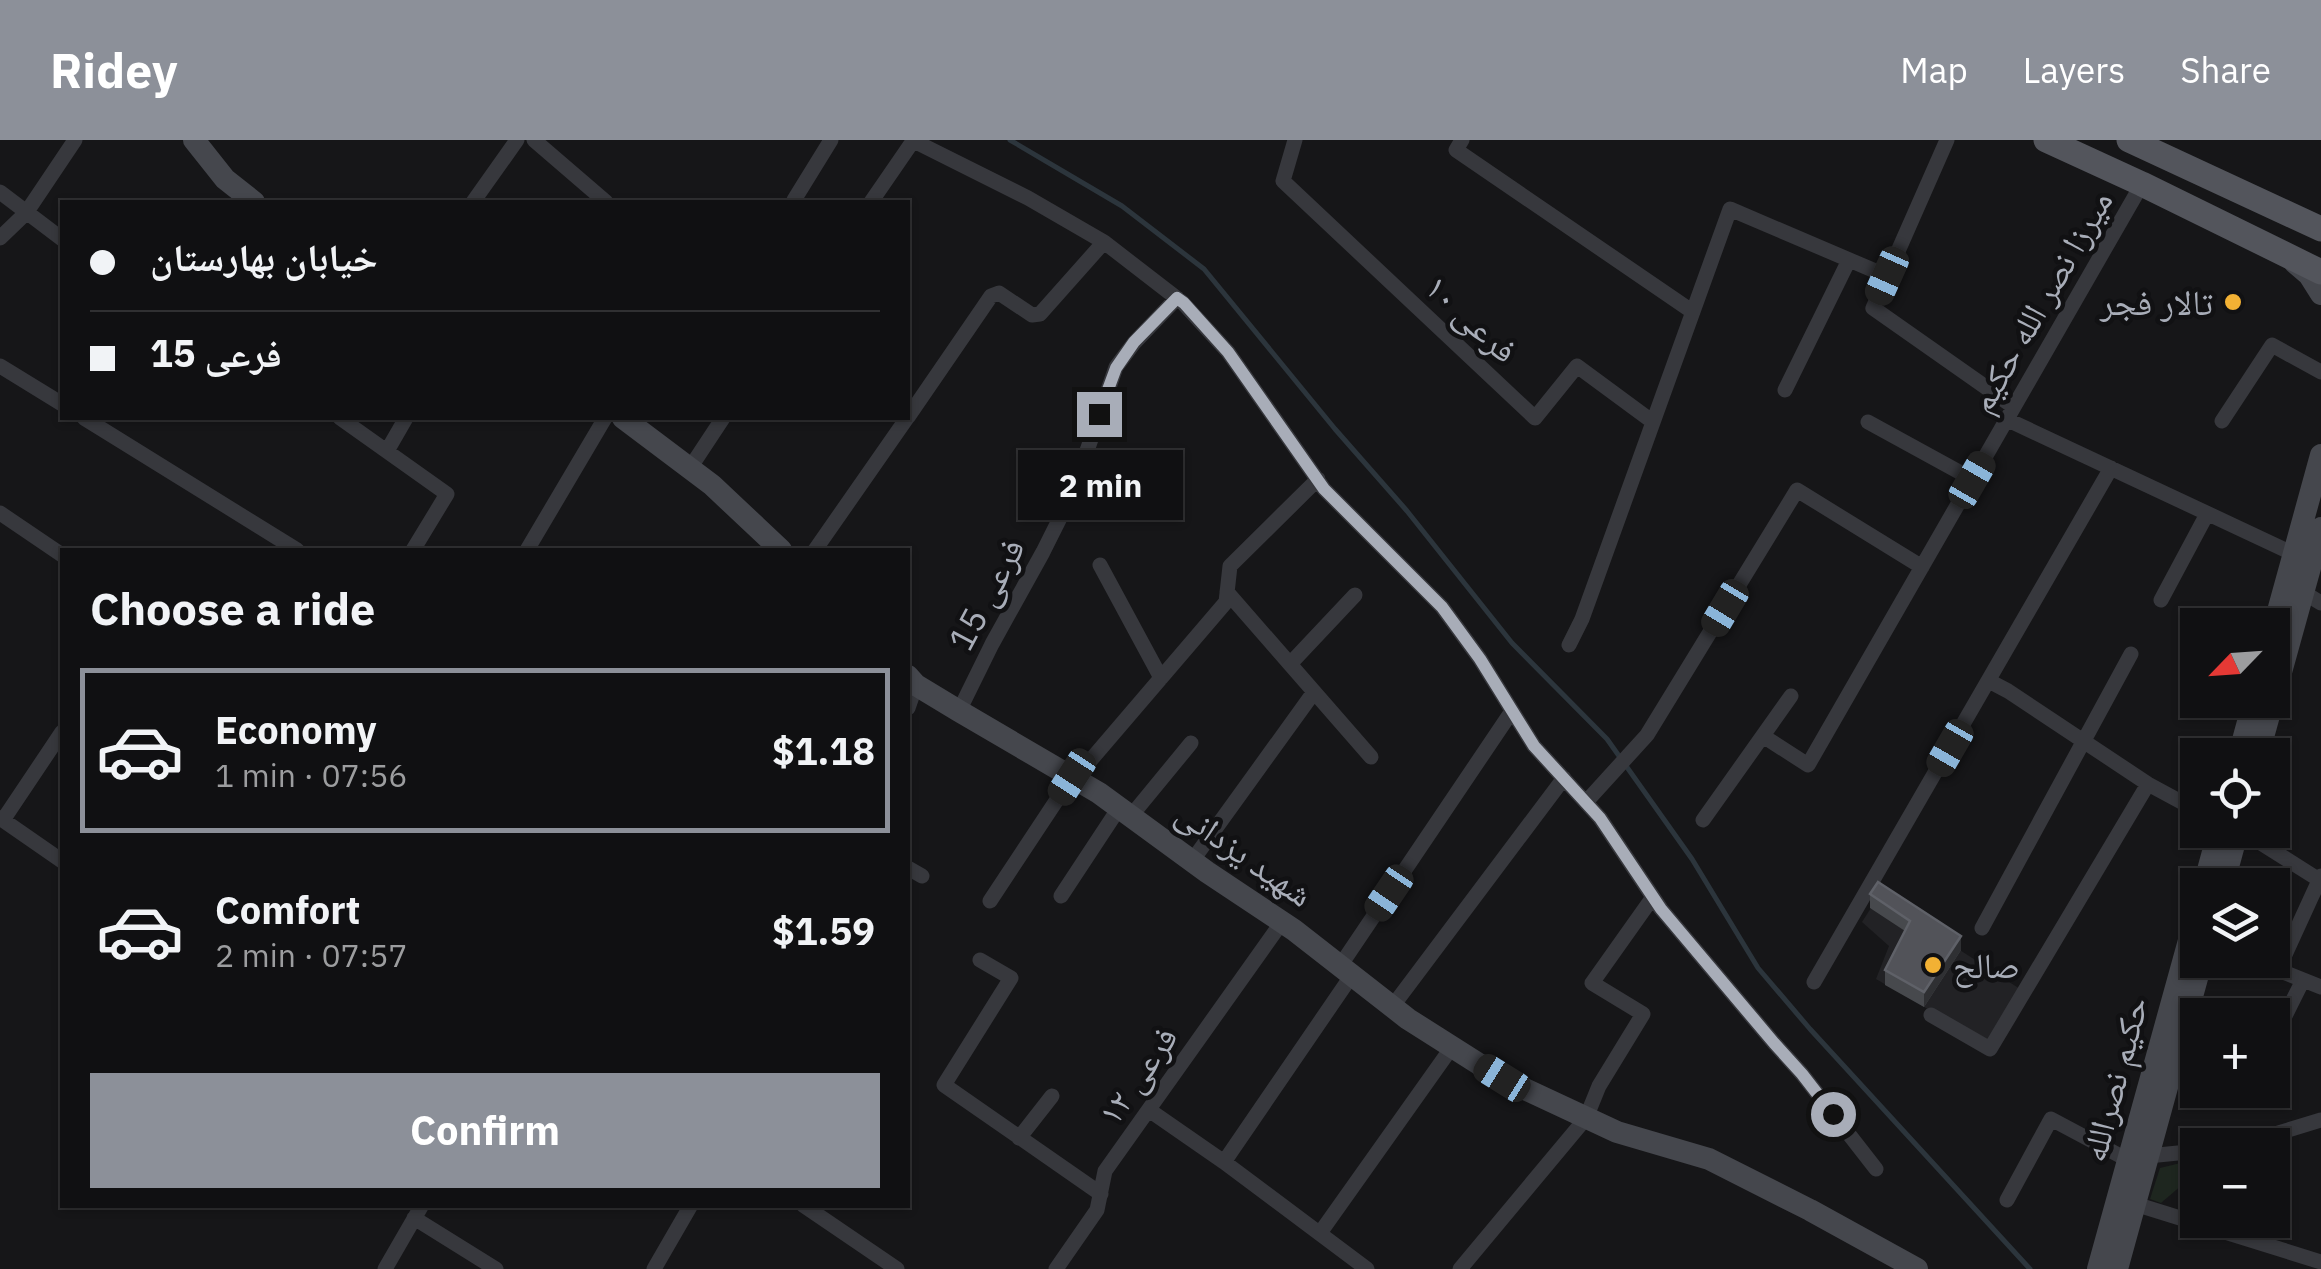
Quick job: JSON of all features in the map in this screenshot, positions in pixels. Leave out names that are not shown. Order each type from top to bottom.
[{"type":"main road","points":[[2046,140],[2321,272]]},
{"type":"main road","points":[[2129,140],[2314,224]]},
{"type":"street","points":[[0,238],[26,213],[75,140]]},
{"type":"street","points":[[194,140],[225,179],[251,200]]},
{"type":"street","points":[[474,200],[517,140]]},
{"type":"street","points":[[534,140],[597,200]]},
{"type":"street","points":[[550,154],[564,140]]},
{"type":"street","points":[[794,200],[831,140]]},
{"type":"street","points":[[872,200],[912,140],[1028,198],[1104,242],[1184,303],[1228,352],[1324,489],[1442,607],[1534,746],[1600,818],[1653,897],[1802,1074],[1876,1169]]},
{"type":"street","name":"فرعی ۱۰","points":[[1295,140],[1283,181],[1536,418],[1577,366],[1653,422]]},
{"type":"street","points":[[1462,140],[1456,150],[1693,312]]},
{"type":"street","points":[[1946,140],[1872,308],[2010,413],[2111,468],[2294,554]]},
{"type":"street","name":"میرزا نصر الله حکیم","points":[[1763,736],[1808,765],[2142,184]]},
{"type":"street","points":[[0,192],[60,238]]},
{"type":"street","points":[[1569,645],[1582,619],[1730,209],[1887,276]]},
{"type":"street","points":[[910,413],[991,296],[999,293],[1032,315],[1040,314],[1104,242]]},
{"type":"street","points":[[2284,254],[2309,275],[2321,294]]},
{"type":"street","points":[[1785,390],[1848,260]]},
{"type":"street","name":"فرعی 15","points":[[959,711],[1072,494],[1116,368],[1134,342],[1177,298]]},
{"type":"street","points":[[2222,421],[2272,345],[2321,372]]},
{"type":"street","points":[[0,366],[60,403]]},
{"type":"street","points":[[87,420],[294,548]]},
{"type":"street","points":[[343,420],[447,494],[414,548]]},
{"type":"street","points":[[387,450],[405,420]]},
{"type":"street","points":[[529,548],[604,420]]},
{"type":"street","points":[[627,420],[712,485],[778,548]]},
{"type":"street","points":[[690,468],[722,420]]},
{"type":"street","points":[[816,548],[905,420]]},
{"type":"street","points":[[1868,422],[1972,480]]},
{"type":"street","points":[[2279,608],[2321,455]]},
{"type":"street","points":[[1814,982],[2111,468]]},
{"type":"street","points":[[990,901],[1072,777],[1084,768],[1226,602],[1230,566],[1318,479]]},
{"type":"street","points":[[1586,802],[1641,742],[1672,698],[1797,490],[1922,567]]},
{"type":"street","points":[[0,513],[60,554]]},
{"type":"street","points":[[2160,600],[2208,514]]},
{"type":"street","points":[[2264,738],[2312,598],[2321,528]]},
{"type":"street","points":[[1100,565],[1161,678]]},
{"type":"street","points":[[1227,592],[1372,758]]},
{"type":"street","points":[[1290,664],[1355,596]]},
{"type":"street","points":[[1982,928],[2131,654]]},
{"type":"street","name":"شهید یزدانی","points":[[912,680],[1125,812],[1282,922],[1392,1007],[1502,1078],[1617,1132],[1708,1159],[1810,1210],[1903,1266]]},
{"type":"street","points":[[1989,681],[2180,801]]},
{"type":"street","points":[[1192,861],[1314,692]]},
{"type":"street","points":[[1703,820],[1791,696]]},
{"type":"street","points":[[1224,1162],[1512,712]]},
{"type":"street","points":[[60,735],[2,819],[60,860]]},
{"type":"street","points":[[1061,896],[1125,812],[1191,743]]},
{"type":"street","points":[[1392,1007],[1564,778]]},
{"type":"street","points":[[1931,1015],[1990,1049],[2148,784]]},
{"type":"street","points":[[2269,848],[2320,879],[2290,944]]},
{"type":"street","points":[[1460,1269],[1586,1118],[1599,1086],[1643,1014],[1592,983],[1653,897]]},
{"type":"street","name":"فرعی ۱۲","points":[[1056,1269],[1098,1210],[1105,1171],[1282,922]]},
{"type":"street","points":[[980,960],[1011,978],[944,1085],[1100,1194]]},
{"type":"street","points":[[2290,975],[2321,988]]},
{"type":"street","name":"حکیم نصرالله","points":[[2098,1269],[2138,1158],[2189,978]]},
{"type":"street","points":[[2290,1007],[2304,980]]},
{"type":"street","points":[[1320,1233],[1452,1047]]},
{"type":"street","points":[[1020,1138],[1052,1096]]},
{"type":"street","points":[[1148,1110],[1367,1269]]},
{"type":"street","points":[[2007,1200],[2051,1119],[2138,1158],[2180,1152]]},
{"type":"street","points":[[2290,1129],[2321,1120]]},
{"type":"street","name":"حکیم نصرالله","points":[[2117,1269],[2135,1204],[2138,1158]]},
{"type":"street","points":[[2135,1204],[2321,1262]]},
{"type":"street","points":[[654,1269],[689,1208]]},
{"type":"street","points":[[807,1208],[896,1269]]},
{"type":"street","points":[[385,1269],[418,1211],[496,1269]]},
{"type":"shaded area","name":"صالح","points":[[1878,897],[2020,989],[1988,1044],[1876,979],[1889,946],[1862,922]]},
{"type":"shaded area","points":[[2180,1163],[2180,1185],[2161,1203],[2150,1199],[2160,1168]]},
{"type":"building","points":[[1878,882],[1961,936],[1924,992],[1885,970],[1910,921],[1870,894]]},
{"type":"waterway","points":[[1010,140],[1122,206],[1204,269],[1512,643],[1607,739],[1692,859],[1758,968],[2030,1269]]},
{"type":"place","name":"تالار فجر","points":[[2233,302]]},
{"type":"place","name":"صالح","points":[[1933,965]]},
{"type":"route","points":[[1099,414],[1116,368],[1134,342],[1177,298],[1184,303],[1228,352],[1324,489],[1442,607],[1534,746],[1600,818],[1661,909],[1833,1114]]}]
